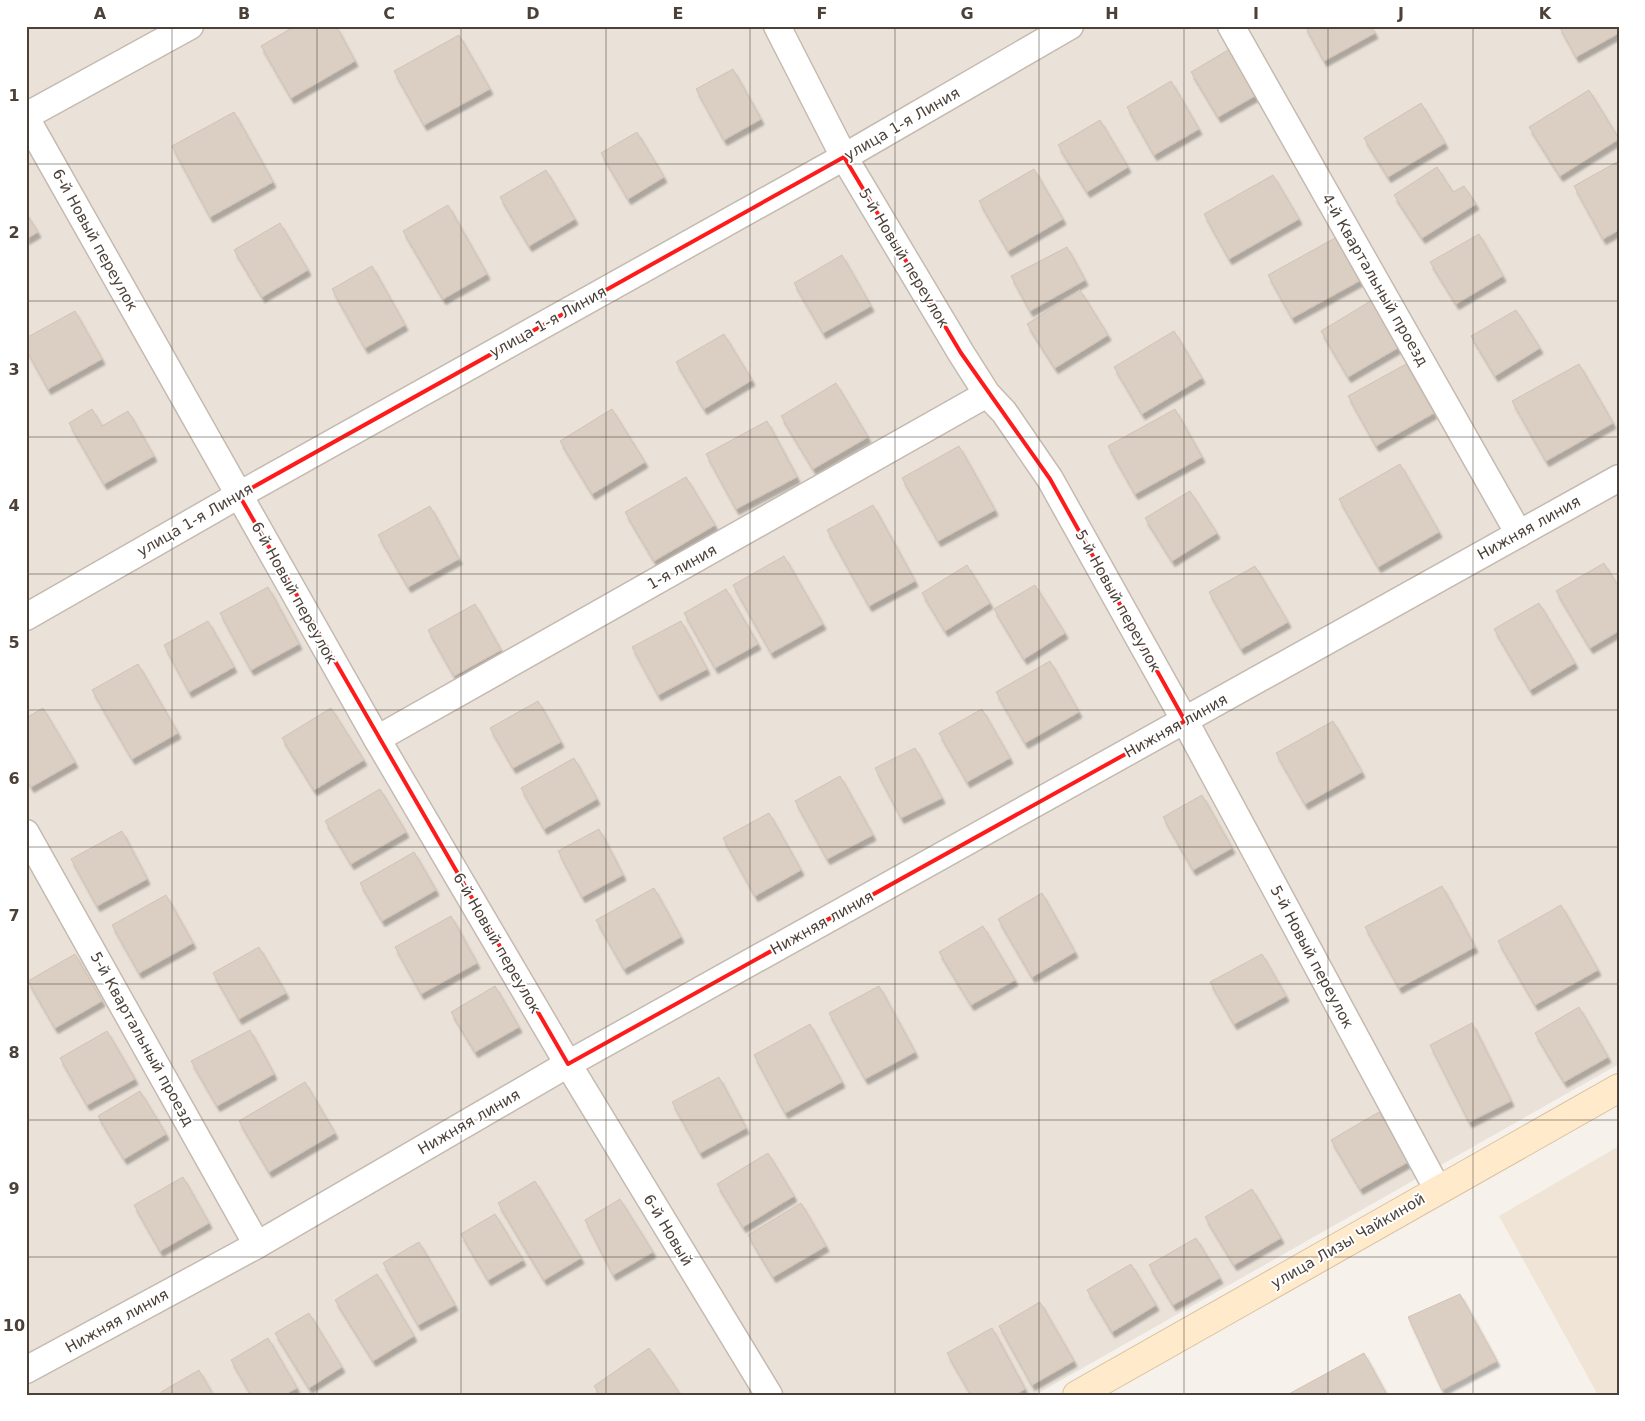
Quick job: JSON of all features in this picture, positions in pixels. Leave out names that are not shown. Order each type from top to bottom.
[{"type":"main road","name":"улица Лизы Чайкиной","points":[[1077,1395],[1619,1088]]},
{"type":"street","points":[[26,117],[190,26]]},
{"type":"street","name":"5-й Новый переулок","points":[[777,26],[844,157],[961,353],[987,394],[1004,412],[1050,479],[1185,721],[1438,1190]]},
{"type":"street","name":"улица 1-я Линия","points":[[26,617],[239,495],[844,157],[1070,26]]},
{"type":"street","name":"4-й Квартальный проезд","points":[[1231,26],[1519,534]]},
{"type":"street","name":"6-й Новый переулок","points":[[26,117],[377,739],[568,1064]]},
{"type":"street","name":"1-я линия","points":[[377,739],[987,394]]},
{"type":"street","name":"Нижняя линия","points":[[26,1370],[257,1245],[568,1064],[1619,478]]},
{"type":"street","name":"5-й Квартальный проезд","points":[[26,833],[257,1245]]},
{"type":"street","name":"6-й Новый","points":[[568,1064],[769,1395]]},
{"type":"highlighted area","points":[[844,157],[961,353],[1050,479],[1185,721],[568,1064],[239,495]]},
{"type":"shaded area","points":[[26,26],[1619,26],[1619,1064],[1035,1395],[26,1395]]},
{"type":"shaded area","points":[[1619,1146],[1619,1395],[1598,1395],[1499,1216]]},
{"type":"building","points":[[295,26],[336,26],[355,61],[291,98],[261,46]]},
{"type":"building","points":[[1305,26],[1371,26],[1375,33],[1324,61]]},
{"type":"building","points":[[1559,26],[1619,26],[1619,33],[1576,57]]},
{"type":"building","points":[[459,35],[490,89],[424,125],[394,71]]},
{"type":"building","points":[[1233,47],[1260,93],[1218,117],[1191,72]]},
{"type":"building","points":[[733,69],[761,119],[724,140],[696,89]]},
{"type":"building","points":[[1171,81],[1199,129],[1154,155],[1127,107]]},
{"type":"building","points":[[1589,90],[1619,139],[1560,176],[1529,127]]},
{"type":"building","points":[[1421,103],[1445,143],[1388,177],[1364,138]]},
{"type":"building","points":[[234,112],[273,182],[210,217],[172,146]]},
{"type":"building","points":[[1100,120],[1128,167],[1087,192],[1058,145]]},
{"type":"building","points":[[637,132],[664,177],[628,199],[601,153]]},
{"type":"building","points":[[1619,161],[1619,230],[1603,239],[1574,186]]},
{"type":"building","points":[[1437,167],[1453,192],[1464,186],[1476,204],[1422,238],[1394,195]]},
{"type":"building","points":[[1034,169],[1063,219],[1008,251],[979,201]]},
{"type":"building","points":[[546,170],[575,219],[529,246],[500,197]]},
{"type":"building","points":[[1273,175],[1299,219],[1229,259],[1204,214]]},
{"type":"building","points":[[448,205],[487,274],[443,299],[403,231]]},
{"type":"building","points":[[26,213],[38,232],[26,239]]},
{"type":"building","points":[[280,223],[308,270],[262,297],[234,250]]},
{"type":"building","points":[[1479,234],[1503,276],[1456,304],[1430,262]]},
{"type":"building","points":[[1337,237],[1361,280],[1292,318],[1268,275]]},
{"type":"building","points":[[1067,247],[1085,280],[1030,311],[1011,276]]},
{"type":"building","points":[[842,255],[871,306],[823,333],[794,283]]},
{"type":"building","points":[[372,266],[405,325],[365,348],[332,289]]},
{"type":"building","points":[[1080,290],[1108,335],[1055,368],[1027,324]]},
{"type":"building","points":[[1374,299],[1401,346],[1348,377],[1321,331]]},
{"type":"building","points":[[1516,310],[1540,348],[1495,376],[1471,336]]},
{"type":"building","points":[[75,311],[102,359],[48,389],[26,349],[26,338]]},
{"type":"building","points":[[1174,331],[1202,378],[1142,414],[1114,367]]},
{"type":"building","points":[[724,334],[752,380],[704,409],[676,362]]},
{"type":"building","points":[[1406,364],[1434,413],[1376,446],[1348,396]]},
{"type":"building","points":[[1579,364],[1613,423],[1546,461],[1512,401]]},
{"type":"building","points":[[836,383],[868,437],[813,469],[781,416]]},
{"type":"building","points":[[92,409],[102,426],[128,411],[154,456],[104,484],[69,423]]},
{"type":"building","points":[[612,409],[645,462],[592,494],[560,441]]},
{"type":"building","points":[[1175,409],[1202,457],[1135,494],[1108,446]]},
{"type":"building","points":[[767,421],[797,477],[736,509],[706,454]]},
{"type":"building","points":[[959,446],[995,510],[938,541],[902,478]]},
{"type":"building","points":[[1400,464],[1439,532],[1378,567],[1339,499]]},
{"type":"building","points":[[686,477],[715,525],[654,561],[625,512]]},
{"type":"building","points":[[1190,491],[1217,533],[1172,561],[1145,518]]},
{"type":"building","points":[[873,505],[915,581],[869,606],[827,530]]},
{"type":"building","points":[[430,506],[459,559],[408,587],[378,535]]},
{"type":"building","points":[[784,556],[823,624],[771,653],[733,585]]},
{"type":"building","points":[[1604,563],[1619,588],[1619,631],[1590,648],[1556,591]]},
{"type":"building","points":[[967,565],[990,603],[945,631],[922,593]]},
{"type":"building","points":[[1255,566],[1288,622],[1241,649],[1209,592]]},
{"type":"building","points":[[1035,585],[1065,633],[1024,659],[994,609]]},
{"type":"building","points":[[268,587],[299,644],[251,670],[220,613]]},
{"type":"building","points":[[726,589],[758,644],[715,668],[684,613]]},
{"type":"building","points":[[1539,603],[1575,663],[1530,690],[1494,629]]},
{"type":"building","points":[[475,604],[501,650],[454,676],[428,630]]},
{"type":"building","points":[[208,621],[234,667],[189,692],[164,645]]},
{"type":"building","points":[[681,621],[707,669],[658,695],[632,647]]},
{"type":"building","points":[[1050,661],[1079,712],[1025,743],[996,692]]},
{"type":"building","points":[[138,664],[178,733],[132,759],[92,690]]},
{"type":"building","points":[[538,701],[561,742],[513,768],[490,728]]},
{"type":"building","points":[[43,708],[75,762],[31,787],[26,778],[26,718]]},
{"type":"building","points":[[331,708],[364,760],[314,790],[282,738]]},
{"type":"building","points":[[982,709],[1010,758],[967,782],[939,733]]},
{"type":"building","points":[[1333,721],[1362,772],[1305,804],[1276,753]]},
{"type":"building","points":[[915,748],[942,798],[901,818],[875,768]]},
{"type":"building","points":[[574,758],[597,799],[544,829],[521,788]]},
{"type":"building","points":[[840,776],[873,835],[827,859],[795,801]]},
{"type":"building","points":[[380,789],[406,832],[351,864],[325,821]]},
{"type":"building","points":[[1202,795],[1232,848],[1193,870],[1163,817]]},
{"type":"building","points":[[769,813],[801,870],[755,896],[723,838]]},
{"type":"building","points":[[599,829],[623,875],[582,897],[558,851]]},
{"type":"building","points":[[122,831],[147,879],[97,906],[71,859]]},
{"type":"building","points":[[414,852],[436,890],[382,921],[360,883]]},
{"type":"building","points":[[1442,886],[1475,947],[1399,988],[1365,927]]},
{"type":"building","points":[[654,888],[681,937],[624,969],[596,920]]},
{"type":"building","points":[[1042,893],[1075,952],[1032,977],[998,919]]},
{"type":"building","points":[[166,895],[193,943],[139,973],[112,925]]},
{"type":"building","points":[[1561,905],[1598,970],[1535,1005],[1498,941]]},
{"type":"building","points":[[451,916],[477,963],[421,994],[395,947]]},
{"type":"building","points":[[983,926],[1015,980],[971,1005],[939,952]]},
{"type":"building","points":[[259,947],[286,993],[239,1019],[213,973]]},
{"type":"building","points":[[75,954],[102,1001],[55,1028],[28,981]]},
{"type":"building","points":[[1262,954],[1286,996],[1234,1024],[1210,982]]},
{"type":"building","points":[[495,986],[519,1027],[475,1052],[451,1012]]},
{"type":"building","points":[[879,986],[915,1052],[865,1079],[829,1013]]},
{"type":"building","points":[[1579,1007],[1608,1057],[1564,1082],[1535,1033]]},
{"type":"building","points":[[1472,1023],[1511,1101],[1469,1122],[1430,1045]]},
{"type":"building","points":[[810,1024],[842,1082],[785,1113],[754,1055]]},
{"type":"building","points":[[250,1030],[274,1074],[217,1106],[191,1061]]},
{"type":"building","points":[[107,1031],[135,1079],[87,1105],[60,1058]]},
{"type":"building","points":[[719,1077],[746,1128],[700,1153],[672,1102]]},
{"type":"building","points":[[305,1082],[335,1133],[269,1172],[239,1121]]},
{"type":"building","points":[[140,1091],[166,1134],[124,1159],[98,1116]]},
{"type":"building","points":[[1379,1112],[1408,1162],[1360,1189],[1331,1140]]},
{"type":"building","points":[[768,1153],[794,1196],[743,1227],[717,1184]]},
{"type":"building","points":[[183,1177],[209,1223],[160,1251],[134,1205]]},
{"type":"building","points":[[535,1181],[581,1258],[544,1280],[498,1203]]},
{"type":"building","points":[[1252,1189],[1281,1238],[1234,1265],[1205,1217]]},
{"type":"building","points":[[620,1199],[653,1252],[613,1275],[585,1220]]},
{"type":"building","points":[[801,1203],[826,1246],[773,1277],[748,1235]]},
{"type":"building","points":[[495,1214],[523,1260],[488,1280],[461,1234]]},
{"type":"building","points":[[1196,1238],[1220,1278],[1173,1305],[1149,1265]]},
{"type":"building","points":[[419,1242],[455,1305],[418,1325],[383,1263]]},
{"type":"building","points":[[1131,1264],[1156,1305],[1112,1332],[1087,1290]]},
{"type":"building","points":[[377,1274],[414,1336],[373,1361],[335,1300]]},
{"type":"building","points":[[1460,1294],[1497,1361],[1442,1390],[1408,1317]]},
{"type":"building","points":[[1040,1302],[1074,1361],[1032,1385],[999,1326]]},
{"type":"building","points":[[309,1313],[342,1367],[309,1388],[275,1333]]},
{"type":"building","points":[[992,1328],[1025,1389],[1015,1395],[971,1395],[947,1353]]},
{"type":"building","points":[[268,1338],[297,1388],[284,1395],[251,1395],[231,1360]]},
{"type":"building","points":[[649,1348],[681,1395],[600,1395],[594,1386]]},
{"type":"building","points":[[1364,1353],[1387,1395],[1287,1395]]},
{"type":"building","points":[[199,1370],[213,1395],[162,1395],[161,1392]]}]
